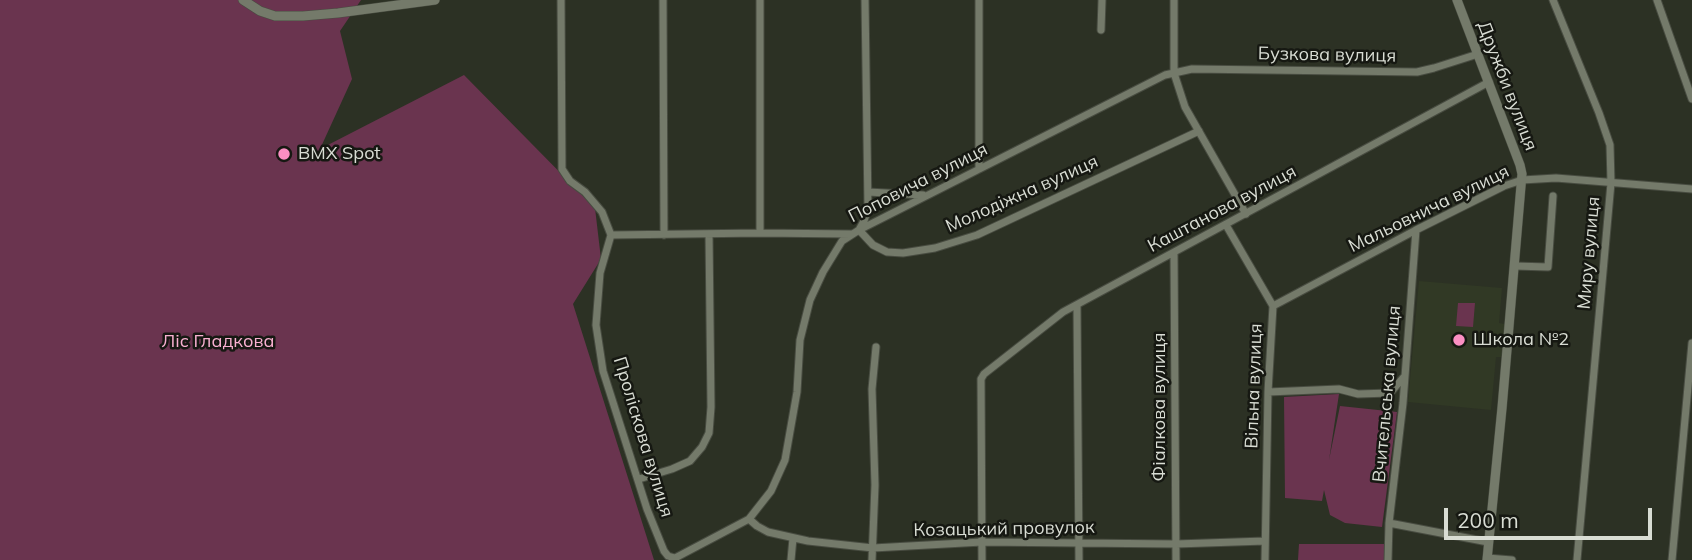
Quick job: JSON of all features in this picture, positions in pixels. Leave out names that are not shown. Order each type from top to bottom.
[{"type":"street","points":[[243,0],[260,11],[275,16],[338,13],[435,0]]},
{"type":"street","points":[[561,0],[562,169],[570,181],[585,192],[602,212],[611,235],[855,232],[864,221],[868,208],[865,0]]},
{"type":"street","points":[[663,0],[664,235]]},
{"type":"street","points":[[760,0],[760,233]]},
{"type":"street","points":[[979,0],[979,169]]},
{"type":"street","points":[[1101,30],[1102,0]]},
{"type":"street","points":[[1174,0],[1174,73],[1185,107],[1246,214]]},
{"type":"street","name":"Дружби вулиця","points":[[1457,0],[1520,164],[1522,180],[1487,559]]},
{"type":"street","name":"Миру вулиця","points":[[1553,0],[1610,145],[1611,183],[1577,560]]},
{"type":"street","points":[[1657,0],[1692,99]]},
{"type":"street","points":[[1661,10],[1664,0]]},
{"type":"street","name":"Бузкова вулиця","points":[[1174,73],[1192,69],[1417,72],[1478,54]]},
{"type":"street","name":"Поповича вулиця","points":[[675,558],[749,519],[771,491],[785,460],[797,392],[800,340],[810,300],[823,272],[842,242],[855,232],[926,195],[1165,75],[1174,73]]},
{"type":"street","name":"Каштанова вулиця","points":[[982,542],[981,379],[984,374],[1063,312],[1489,82]]},
{"type":"street","name":"Молодіжна вулиця","points":[[855,232],[887,252],[903,253],[935,248],[977,235],[1199,131]]},
{"type":"street","name":"Мальовнича вулиця","points":[[1273,306],[1416,230],[1504,186],[1522,180],[1556,178],[1692,189]]},
{"type":"street","points":[[868,192],[926,195]]},
{"type":"street","points":[[1515,266],[1548,267],[1553,196]]},
{"type":"street","name":"Вільна вулиця","points":[[1226,225],[1273,306],[1268,392],[1265,560]]},
{"type":"street","name":"Вчительська вулиця","points":[[1388,560],[1389,523],[1403,403],[1416,230]]},
{"type":"street","points":[[639,479],[690,461],[709,433],[709,234]]},
{"type":"street","name":"Проліскова вулиця","points":[[611,235],[600,273],[596,325],[603,371],[647,509],[664,551],[675,558]]},
{"type":"street","name":"Фіалкова вулиця","points":[[1174,253],[1176,560]]},
{"type":"street","points":[[1077,305],[1079,560]]},
{"type":"street","points":[[1672,560],[1692,343]]},
{"type":"street","points":[[872,560],[876,485],[872,389],[876,347]]},
{"type":"street","points":[[1268,392],[1339,389],[1358,394],[1390,393],[1404,378]]},
{"type":"street","name":"Козацький провулок","points":[[749,519],[768,532],[793,538],[873,548],[982,542],[1176,544],[1265,541]]},
{"type":"street","points":[[1389,523],[1488,542]]},
{"type":"street","points":[[791,560],[793,538]]},
{"type":"street","points":[[982,542],[982,560]]},
{"type":"street","points":[[1487,559],[1512,560]]},
{"type":"shaded area","name":"Школа №2","points":[[1419,281],[1502,288],[1499,323],[1505,324],[1502,357],[1496,357],[1491,410],[1408,402]]},
{"type":"green space","name":"Ліс Гладкова","points":[[0,0],[361,0],[340,31],[352,79],[320,149],[464,75],[595,208],[601,259],[573,304],[654,560],[0,560]]},
{"type":"green space","points":[[1458,303],[1475,303],[1473,327],[1456,326]]},
{"type":"green space","points":[[1339,394],[1329,460],[1340,406],[1397,412],[1382,527],[1345,523],[1330,515],[1324,490],[1322,501],[1285,498],[1284,397]]},
{"type":"green space","points":[[1299,544],[1385,544],[1384,560],[1298,560]]},
{"type":"place","name":"BMX Spot","points":[[284,154]]},
{"type":"place","name":"Школа №2","points":[[1459,340]]}]
